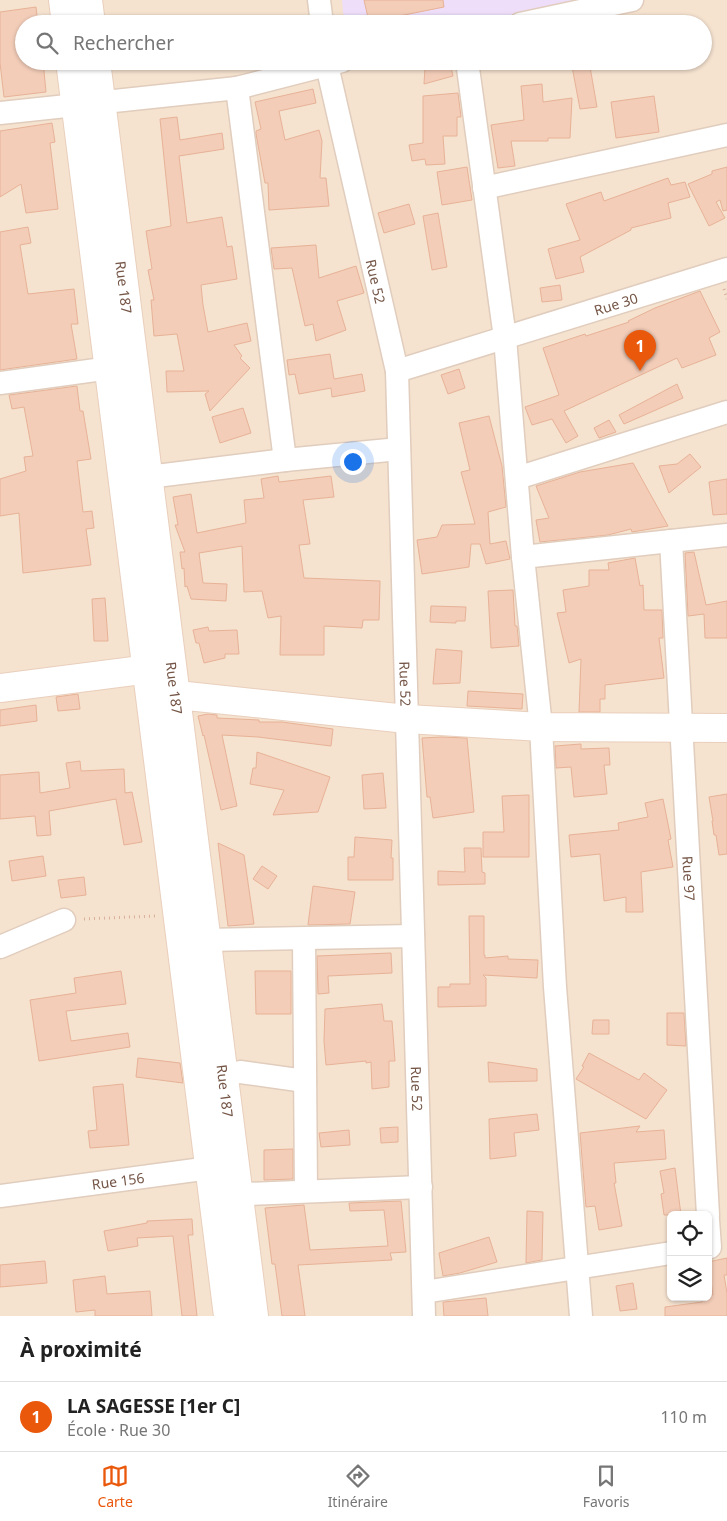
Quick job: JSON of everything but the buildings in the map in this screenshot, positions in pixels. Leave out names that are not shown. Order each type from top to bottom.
[{"type":"street","points":[[63,0],[65,15]]},
{"type":"street","points":[[88,0],[90,15]]},
{"type":"street","points":[[319,0],[321,15]]},
{"type":"street","points":[[562,15],[632,0]]},
{"type":"street","name":"Rue 187","points":[[74,70],[88,103],[160,671],[206,940],[225,1194],[228,1316]]},
{"type":"street","name":"Rue 187","points":[[88,103],[94,70]]},
{"type":"street","points":[[0,113],[237,88],[303,70]]},
{"type":"street","name":"Rue 52","points":[[334,70],[397,371],[424,1316]]},
{"type":"street","points":[[468,70],[505,338],[523,557],[541,727],[555,987],[581,1316]]},
{"type":"street","points":[[237,88],[285,460]]},
{"type":"street","points":[[484,188],[727,134]]},
{"type":"street","name":"Rue 30","points":[[397,371],[727,269]]},
{"type":"street","points":[[0,383],[121,367]]},
{"type":"street","name":"Rue 187","points":[[121,367],[148,477],[178,915],[222,1166]]},
{"type":"street","points":[[517,478],[727,412]]},
{"type":"street","points":[[148,477],[285,460],[399,449]]},
{"type":"street","points":[[523,557],[727,535]]},
{"type":"street","name":"Rue 97","points":[[671,541],[708,1211]]},
{"type":"street","points":[[0,670],[160,671],[407,719],[541,727],[727,728]]},
{"type":"street","points":[[0,688],[160,671]]},
{"type":"street","points":[[0,947],[64,920]]},
{"type":"street","points":[[206,940],[413,936]]},
{"type":"street","points":[[304,939],[306,1191]]},
{"type":"street","points":[[240,1072],[305,1081]]},
{"type":"street","name":"Rue 156","points":[[0,1196],[222,1166]]},
{"type":"street","points":[[225,1194],[421,1187]]},
{"type":"street","name":"Rue 187","points":[[225,1194],[254,1316]]},
{"type":"street","points":[[424,1292],[667,1254]]},
{"type":"path","points":[[64,920],[178,915]]},
{"type":"shaded area","points":[[0,0],[727,0],[727,1316],[0,1316]]},
{"type":"shaded area","points":[[342,0],[582,0],[512,15],[343,15]]},
{"type":"place","name":"LA SAGESSE [1er C]","points":[[640,371]]}]
